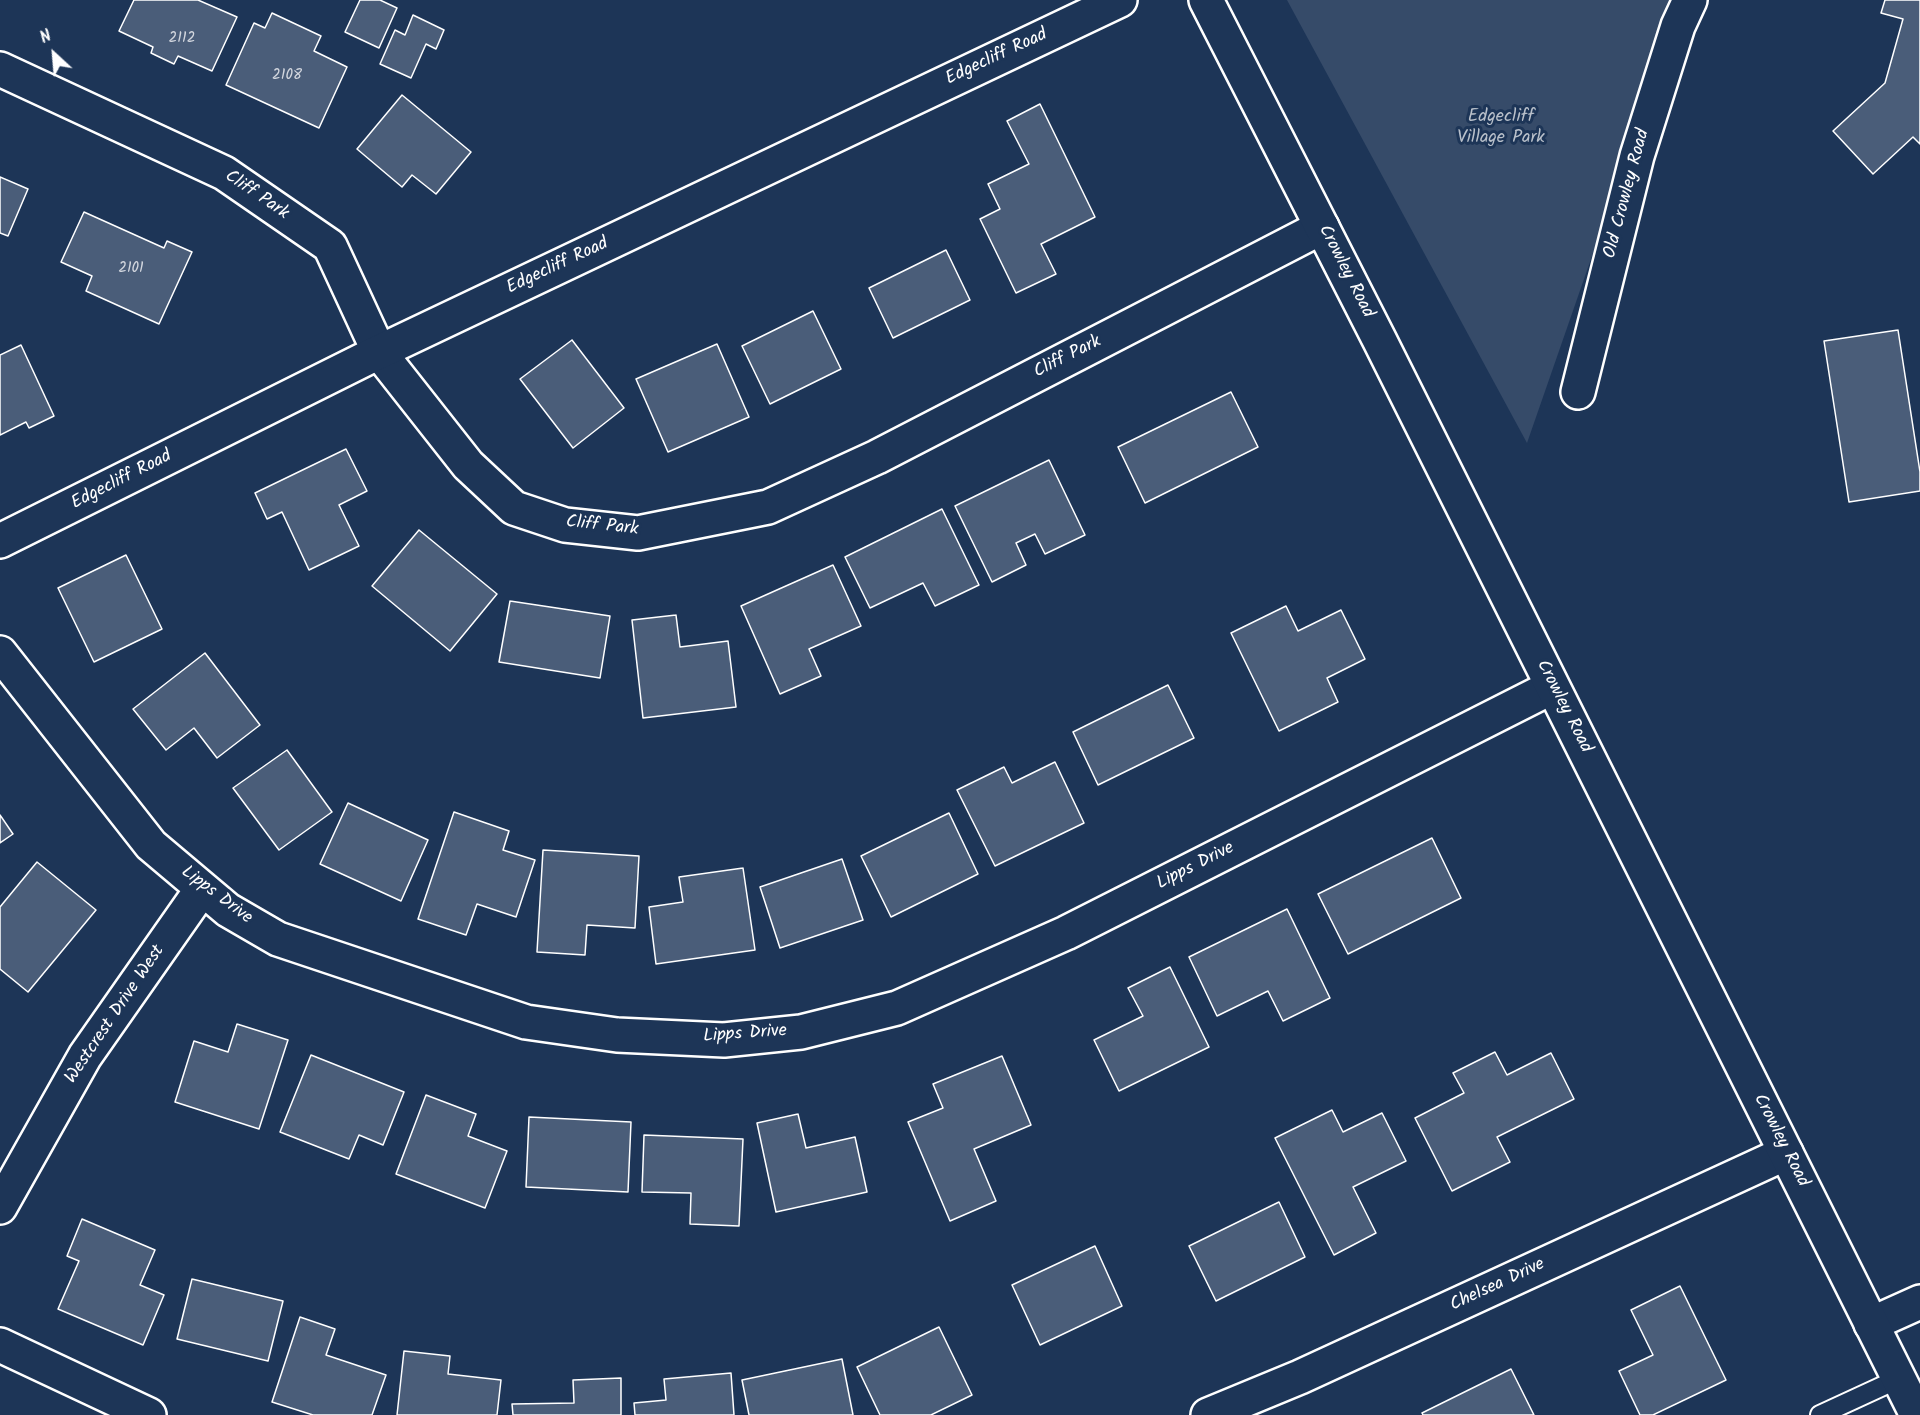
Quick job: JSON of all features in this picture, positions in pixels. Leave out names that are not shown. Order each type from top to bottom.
[{"type":"street","name":"Edgecliff Road","points":[[0,542],[379,352],[1120,0]]},
{"type":"street","name":"Crowley Road","points":[[1206,0],[1917,1415]]},
{"type":"street","name":"Old Crowley Road","points":[[1578,392],[1637,156],[1678,26],[1690,0]]},
{"type":"street","name":"Cliff Park","points":[[0,69],[224,173],[330,246],[379,352],[468,465],[514,508],[565,525],[638,533],[768,507],[877,457],[1322,227]]},
{"type":"street","name":"Lipps Drive","points":[[0,653],[151,845],[228,910],[278,939],[526,1022],[617,1035],[724,1040],[801,1032],[897,1008],[1066,933],[1552,687]]},
{"type":"street","name":"Westcrest Drive West","points":[[0,1207],[85,1056],[202,889]]},
{"type":"street","name":"Chelsea Drive","points":[[1208,1415],[1300,1377],[1786,1153]]},
{"type":"street","points":[[1871,1324],[1920,1302]]},
{"type":"street","points":[[0,1345],[149,1415]]},
{"type":"lane","points":[[1820,1415],[1898,1379]]},
{"type":"green space","name":"Edgecliff Village Park","points":[[1287,0],[1681,0],[1527,443]]},
{"type":"building","points":[[134,0],[198,0],[237,17],[212,71],[178,56],[174,64],[151,53],[153,47],[119,31]]},
{"type":"building","points":[[360,0],[380,0],[397,8],[379,48],[345,32]]},
{"type":"building","points":[[1885,0],[1920,0],[1920,144],[1913,137],[1873,174],[1833,131],[1885,83],[1903,19],[1881,13]]},
{"type":"building","points":[[272,13],[321,36],[314,51],[347,67],[319,128],[226,85],[254,23],[265,28]]},
{"type":"building","points":[[413,15],[444,30],[436,49],[426,44],[411,78],[380,64],[395,30],[405,35]]},
{"type":"building","points":[[402,95],[471,152],[436,194],[412,175],[402,187],[357,149]]},
{"type":"building","points":[[1040,104],[1095,217],[1041,244],[1056,274],[1016,293],[980,219],[1000,209],[988,184],[1029,164],[1007,121]]},
{"type":"building","points":[[0,177],[28,189],[8,236],[0,233]]},
{"type":"building","points":[[84,212],[164,248],[167,241],[192,252],[159,324],[86,291],[92,276],[61,262]]},
{"type":"building","points":[[946,250],[970,300],[893,338],[869,288]]},
{"type":"building","points":[[813,311],[841,369],[770,404],[742,346]]},
{"type":"building","points":[[1898,330],[1920,472],[1920,491],[1849,502],[1824,341]]},
{"type":"building","points":[[572,340],[624,408],[573,448],[520,379]]},
{"type":"building","points":[[717,344],[749,417],[668,452],[636,379]]},
{"type":"building","points":[[21,345],[54,416],[29,428],[26,422],[0,435],[0,355]]},
{"type":"building","points":[[1231,392],[1258,447],[1145,503],[1118,447]]},
{"type":"building","points":[[346,449],[367,491],[339,505],[359,546],[309,570],[282,512],[267,519],[255,493]]},
{"type":"building","points":[[1049,460],[1085,535],[1045,554],[1035,534],[1016,543],[1026,565],[992,582],[955,506]]},
{"type":"building","points":[[942,509],[979,585],[935,606],[923,583],[870,608],[845,557]]},
{"type":"building","points":[[419,530],[497,594],[450,651],[372,586]]},
{"type":"building","points":[[126,555],[162,629],[94,662],[58,588]]},
{"type":"building","points":[[833,565],[861,626],[809,649],[821,676],[780,694],[741,606]]},
{"type":"building","points":[[510,601],[610,616],[600,678],[499,662]]},
{"type":"building","points":[[1286,606],[1298,631],[1341,610],[1365,659],[1327,678],[1338,702],[1279,731],[1231,633]]},
{"type":"building","points":[[676,615],[680,647],[728,641],[736,707],[643,718],[632,620]]},
{"type":"building","points":[[205,653],[260,725],[217,758],[194,728],[166,750],[133,709]]},
{"type":"building","points":[[1168,685],[1194,738],[1098,785],[1073,732]]},
{"type":"building","points":[[287,750],[332,812],[279,850],[233,788]]},
{"type":"building","points":[[1055,762],[1084,823],[995,866],[957,790],[1004,767],[1012,783]]},
{"type":"building","points":[[348,803],[428,840],[401,901],[320,864]]},
{"type":"building","points":[[454,812],[509,831],[503,850],[535,860],[516,917],[477,904],[466,935],[418,919]]},
{"type":"building","points":[[949,813],[978,874],[891,917],[861,856]]},
{"type":"building","points":[[0,815],[13,834],[0,843]]},
{"type":"building","points":[[1432,838],[1461,898],[1348,954],[1318,894]]},
{"type":"building","points":[[543,850],[639,856],[635,928],[587,925],[585,955],[537,952]]},
{"type":"building","points":[[842,859],[863,920],[780,948],[760,887]]},
{"type":"building","points":[[37,862],[96,910],[28,992],[0,969],[0,907]]},
{"type":"building","points":[[743,868],[755,950],[656,964],[649,907],[683,902],[679,877]]},
{"type":"building","points":[[1287,909],[1330,998],[1283,1021],[1268,991],[1217,1016],[1189,957]]},
{"type":"building","points":[[1170,967],[1209,1047],[1119,1091],[1094,1040],[1143,1016],[1128,988]]},
{"type":"building","points":[[237,1024],[288,1040],[259,1129],[175,1102],[194,1041],[228,1052]]},
{"type":"building","points":[[1495,1052],[1507,1075],[1551,1053],[1574,1099],[1497,1137],[1510,1162],[1452,1191],[1415,1118],[1464,1093],[1453,1073]]},
{"type":"building","points":[[311,1055],[404,1092],[383,1145],[359,1135],[349,1159],[280,1132]]},
{"type":"building","points":[[1002,1056],[1031,1125],[974,1149],[996,1201],[950,1221],[908,1122],[943,1108],[933,1084]]},
{"type":"building","points":[[426,1095],[476,1114],[468,1136],[507,1151],[485,1208],[396,1174]]},
{"type":"building","points":[[1332,1110],[1343,1132],[1382,1113],[1406,1161],[1353,1187],[1376,1233],[1334,1255],[1275,1138]]},
{"type":"building","points":[[798,1114],[806,1148],[855,1137],[867,1192],[776,1212],[757,1123]]},
{"type":"building","points":[[529,1117],[631,1122],[628,1192],[526,1187]]},
{"type":"building","points":[[644,1135],[743,1139],[739,1226],[690,1224],[691,1193],[642,1192]]},
{"type":"building","points":[[1279,1202],[1305,1257],[1216,1301],[1189,1246]]},
{"type":"building","points":[[82,1219],[155,1250],[140,1285],[164,1295],[143,1345],[58,1309],[79,1261],[67,1256]]},
{"type":"building","points":[[1095,1246],[1122,1306],[1040,1345],[1012,1285]]},
{"type":"building","points":[[192,1279],[283,1301],[268,1361],[177,1339]]},
{"type":"building","points":[[1680,1286],[1726,1380],[1653,1415],[1640,1415],[1619,1371],[1653,1355],[1631,1310]]},
{"type":"building","points":[[300,1317],[335,1329],[326,1355],[386,1375],[372,1415],[313,1415],[272,1402]]},
{"type":"building","points":[[939,1327],[972,1395],[931,1415],[880,1415],[857,1367]]},
{"type":"building","points":[[404,1351],[450,1356],[448,1374],[501,1380],[497,1415],[397,1415]]},
{"type":"building","points":[[842,1359],[853,1415],[749,1415],[742,1380]]},
{"type":"building","points":[[1511,1369],[1534,1415],[1423,1415],[1422,1413]]},
{"type":"building","points":[[731,1373],[734,1415],[635,1415],[634,1403],[666,1400],[664,1379]]},
{"type":"building","points":[[621,1378],[621,1415],[513,1415],[512,1404],[574,1403],[573,1380]]}]
